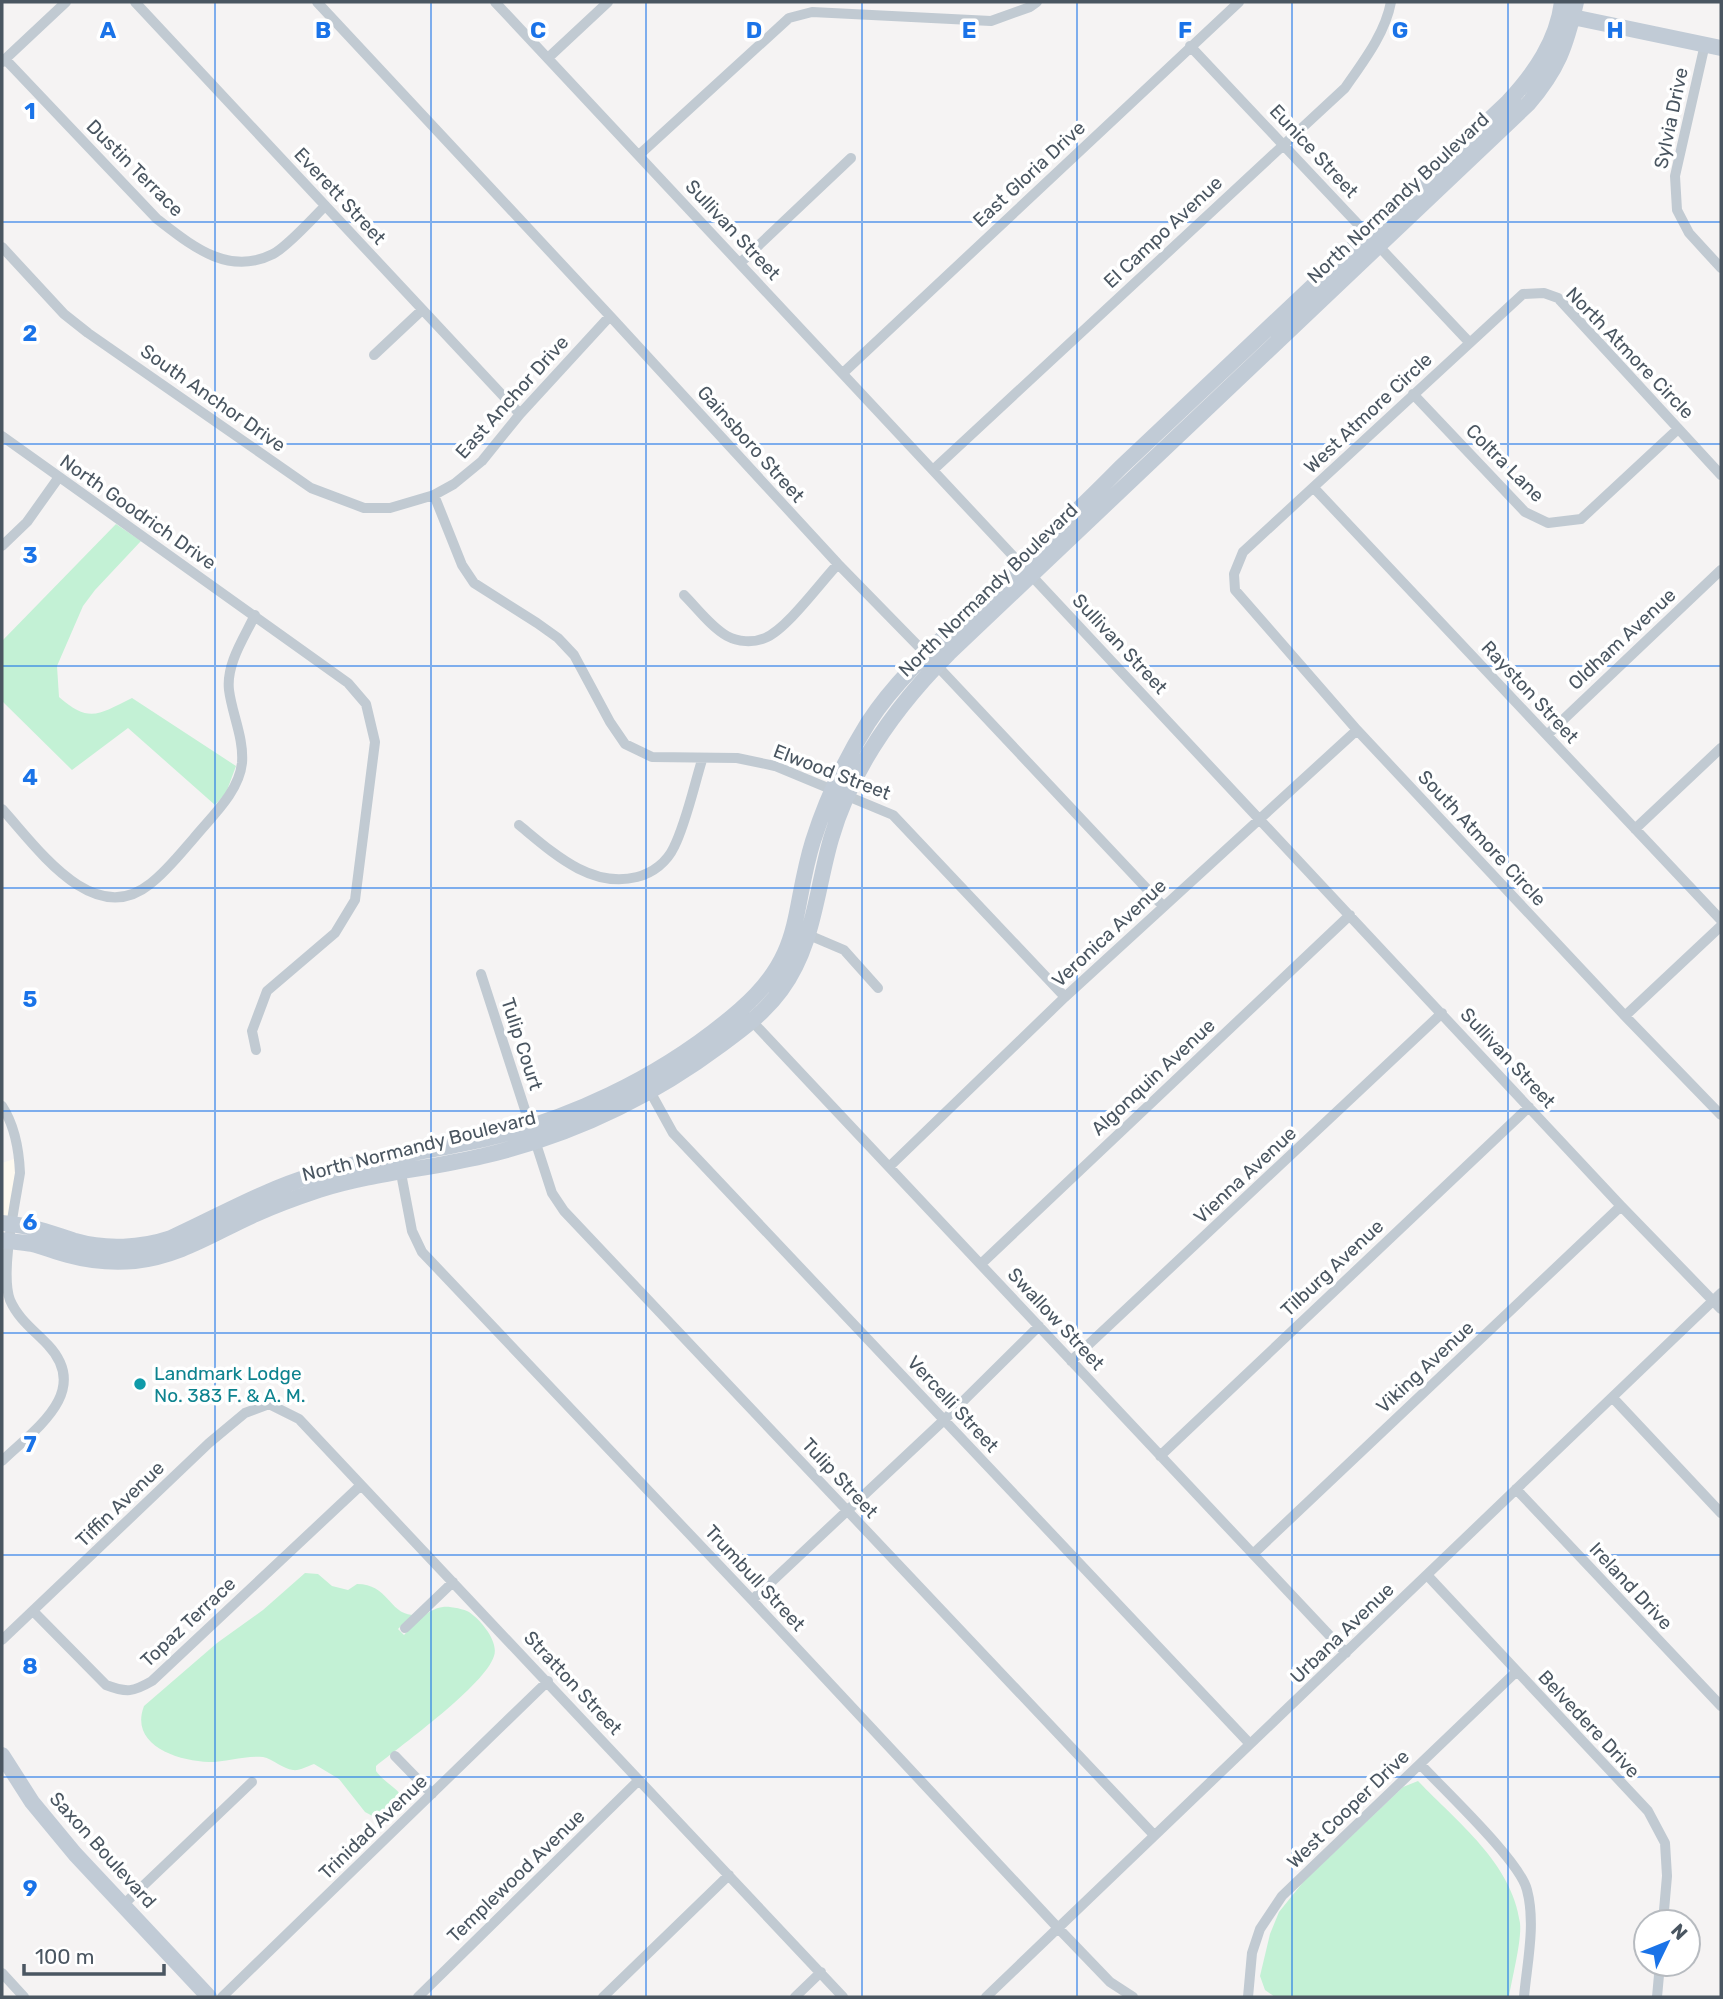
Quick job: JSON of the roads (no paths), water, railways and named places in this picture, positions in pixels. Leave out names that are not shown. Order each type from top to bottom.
[{"type":"street","points":[[3,60],[66,2]]},
{"type":"street","name":"Everett Street","points":[[135,2],[520,414]]},
{"type":"street","name":"Gainsboro Street","points":[[317,2],[838,564],[1163,906]]},
{"type":"street","name":"Sullivan Street","points":[[495,2],[1621,1206],[1719,1301]]},
{"type":"street","points":[[548,58],[608,2]]},
{"type":"street","points":[[879,15],[880,2]]},
{"type":"street","points":[[639,155],[789,18],[812,12],[991,22],[1037,2]]},
{"type":"street","name":"East Gloria Drive","points":[[843,373],[1239,2]]},
{"type":"street","name":"El Campo Avenue","points":[[933,470],[1345,88],[1368,55],[1389,13],[1391,2]]},
{"type":"street","points":[[1568,9],[1721,48]]},
{"type":"street","name":"North Normandy Boulevard","points":[[6,1241],[33,1244],[97,1261],[150,1259],[182,1251],[256,1214],[400,1163],[463,1144],[533,1133],[581,1108],[646,1085],[695,1044],[746,1016],[790,946],[802,933],[813,841],[840,793],[870,720],[896,687],[931,660],[1374,240],[1524,85],[1539,64],[1568,9]]},
{"type":"street","name":"Sylvia Drive","points":[[1704,44],[1675,176],[1676,210],[1689,233],[1721,268]]},
{"type":"street","name":"Eunice Street","points":[[1191,46],[1469,342]]},
{"type":"street","name":"Dustin Terrace","points":[[3,60],[157,219],[214,258],[243,263],[274,254],[325,206]]},
{"type":"street","points":[[740,263],[851,158]]},
{"type":"street","name":"South Anchor Drive","points":[[2,247],[64,314],[311,488],[364,508],[390,508],[434,495]]},
{"type":"street","name":"West Atmore Circle","points":[[1234,574],[1243,552],[1469,342],[1523,294],[1539,293]]},
{"type":"street","name":"North Atmore Circle","points":[[1539,293],[1558,298],[1721,475]]},
{"type":"street","points":[[374,355],[422,310]]},
{"type":"street","name":"East Anchor Drive","points":[[434,495],[454,484],[482,461],[520,414],[610,316]]},
{"type":"street","name":"Coltra Lane","points":[[1413,394],[1525,512],[1548,523],[1581,519],[1678,429]]},
{"type":"street","name":"North Goodrich Drive","points":[[2,436],[348,683],[366,704],[375,741],[355,901],[335,933],[267,991],[252,1031],[256,1050]]},
{"type":"street","points":[[2,545],[27,522],[59,477]]},
{"type":"street","name":"Rayston Street","points":[[1314,488],[1721,920]]},
{"type":"street","name":"Elwood Street","points":[[434,495],[462,565],[474,583],[537,623],[574,654],[610,722],[625,744],[652,757],[702,760],[737,758],[775,766],[893,815],[1065,997]]},
{"type":"street","points":[[684,594],[718,630],[728,637],[751,642],[766,638],[784,624],[838,564]]},
{"type":"street","name":"Oldham Avenue","points":[[1547,735],[1721,570]]},
{"type":"street","name":"South Atmore Circle","points":[[1234,574],[1235,590],[1357,730],[1625,1016],[1720,1112]]},
{"type":"street","points":[[2,809],[62,874],[81,889],[106,897],[129,895],[150,885],[230,795],[242,765],[240,740],[228,687],[231,665],[255,615]]},
{"type":"street","name":"Veronica Avenue","points":[[890,1167],[1065,997],[1357,730]]},
{"type":"street","points":[[1635,829],[1721,748]]},
{"type":"street","points":[[519,825],[556,856],[598,878],[623,880],[652,873],[673,849],[702,760]]},
{"type":"street","name":"Algonquin Avenue","points":[[981,1264],[1350,915]]},
{"type":"street","points":[[1625,1016],[1721,926]]},
{"type":"street","points":[[802,933],[844,950],[878,988]]},
{"type":"street","name":"Tulip Court","points":[[481,974],[533,1133]]},
{"type":"street","name":"Vienna Avenue","points":[[1071,1361],[1442,1013]]},
{"type":"street","name":"Swallow Street","points":[[746,1016],[1346,1653]]},
{"type":"street","name":"Vercelli Street","points":[[646,1085],[673,1133],[1250,1744]]},
{"type":"street","points":[[2,1106],[14,1131],[20,1173],[7,1224],[4,1279],[9,1300],[20,1318],[50,1347],[58,1360],[65,1391],[57,1408],[2,1461]]},
{"type":"street","name":"Tilburg Avenue","points":[[1160,1456],[1529,1107]]},
{"type":"street","name":"Tulip Street","points":[[533,1133],[552,1193],[564,1211],[1154,1835]]},
{"type":"street","name":"North Normandy Boulevard","points":[[7,1224],[102,1245],[156,1243],[287,1184],[360,1162],[400,1163]]},
{"type":"street","name":"Trumbull Street","points":[[400,1163],[412,1231],[422,1252],[1059,1929],[1110,1982],[1133,1997]]},
{"type":"street","name":"Viking Avenue","points":[[1253,1554],[1621,1206]]},
{"type":"street","name":"Urbana Avenue","points":[[986,1997],[1516,1489],[1719,1301]]},
{"type":"street","points":[[752,1600],[944,1420],[1039,1326]]},
{"type":"street","points":[[1613,1398],[1721,1513]]},
{"type":"street","name":"Stratton Street","points":[[269,1404],[299,1419],[843,1997]]},
{"type":"street","name":"Tiffin Avenue","points":[[2,1640],[209,1443],[245,1413],[269,1404]]},
{"type":"street","name":"Topaz Terrace","points":[[34,1612],[106,1685],[118,1690],[135,1691],[152,1681],[360,1486]]},
{"type":"street","name":"Ireland Drive","points":[[1516,1489],[1721,1706]]},
{"type":"street","name":"Belvedere Drive","points":[[1427,1575],[1648,1811],[1665,1843],[1667,1876],[1664,1908]]},
{"type":"street","points":[[405,1628],[453,1582]]},
{"type":"street","name":"West Cooper Drive","points":[[1248,1997],[1252,1953],[1260,1930],[1282,1896],[1516,1672]]},
{"type":"street","name":"Trinidad Avenue","points":[[222,1997],[548,1681]]},
{"type":"street","name":"Saxon Boulevard","points":[[2,1755],[33,1802],[75,1854],[209,1997]]},
{"type":"street","points":[[396,1756],[432,1794]]},
{"type":"street","points":[[1420,1764],[1506,1855],[1527,1888],[1531,1922],[1524,1997]]},
{"type":"street","name":"Templewood Avenue","points":[[418,1997],[639,1780]]},
{"type":"street","points":[[123,1905],[252,1782]]},
{"type":"street","points":[[603,1997],[729,1875]]},
{"type":"street","points":[[795,1997],[821,1972]]},
{"type":"street","points":[[2,1973],[24,1997]]},
{"type":"street","points":[[1657,1997],[1659,1978]]},
{"type":"place","name":"Landmark Lodge No. 383 F. & A. M.","points":[[140,1384]]}]
